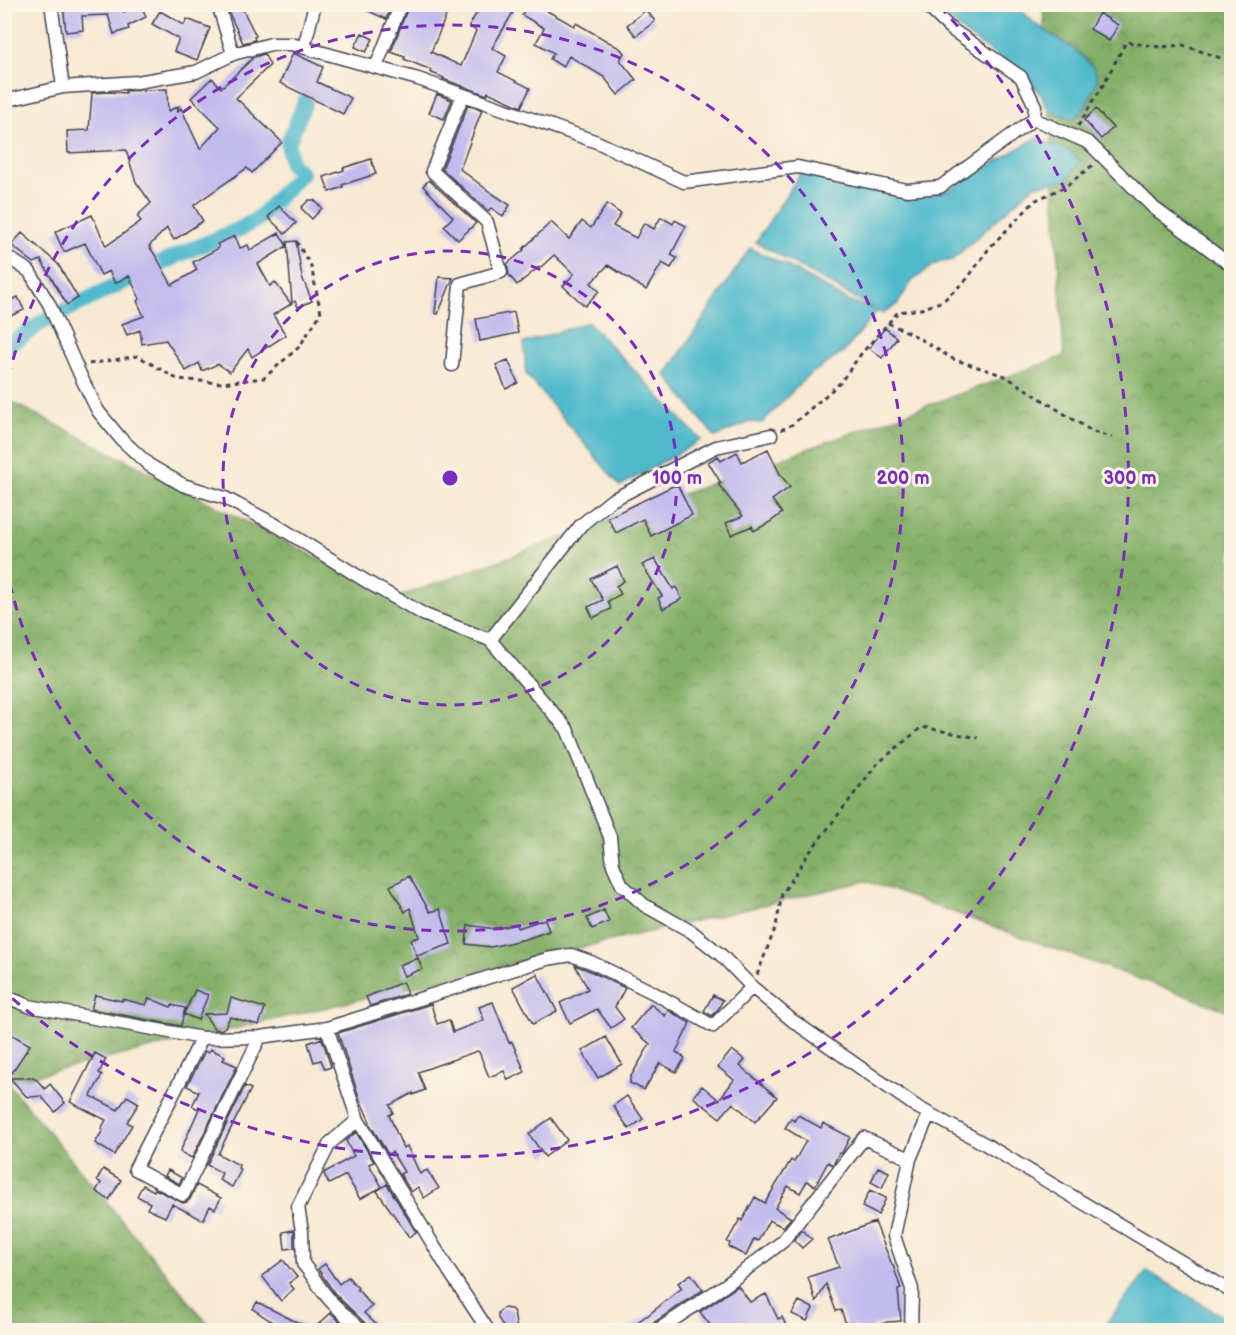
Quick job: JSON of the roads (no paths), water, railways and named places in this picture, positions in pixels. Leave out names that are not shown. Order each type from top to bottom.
[{"type":"street","points":[[51,4],[63,87]]},
{"type":"street","points":[[218,4],[233,54]]},
{"type":"street","points":[[304,47],[315,4]]},
{"type":"street","points":[[376,67],[401,4]]},
{"type":"street","points":[[4,101],[63,87],[137,82],[196,72],[233,54],[271,44],[291,44],[418,79],[463,94],[597,142],[684,182],[798,167],[908,190],[940,187],[1034,119],[1035,106],[1022,77],[951,29],[925,4]]},
{"type":"street","points":[[452,365],[460,284],[501,272],[487,222],[432,171],[463,94]]},
{"type":"street","points":[[1034,119],[1089,143],[1154,208],[1232,266]]},
{"type":"street","points":[[4,255],[29,271],[49,304],[98,411],[121,439],[149,465],[183,485],[225,498],[266,520],[426,615],[490,640],[567,729],[610,837],[613,865],[622,885],[644,905],[692,932],[721,955],[752,987],[793,1021],[917,1107],[985,1144],[1232,1292]]},
{"type":"street","points":[[490,640],[581,525],[612,501],[716,447],[771,435]]},
{"type":"street","points":[[4,996],[28,1006],[202,1038],[260,1037],[327,1028],[547,959],[570,956],[591,962],[713,1026],[752,987]]},
{"type":"street","points":[[327,1028],[358,1120],[449,1271],[488,1330]]},
{"type":"street","points":[[202,1038],[135,1169],[183,1195],[260,1037]]},
{"type":"street","points":[[911,1330],[912,1289],[894,1236],[910,1159],[929,1114]]},
{"type":"street","points":[[358,1120],[330,1143],[298,1207],[302,1231],[303,1264],[329,1299],[360,1330]]},
{"type":"street","points":[[658,1330],[727,1284],[782,1242],[864,1138],[910,1159]]},
{"type":"water","points":[[933,5],[1016,5],[1034,23],[1078,52],[1094,68],[1098,79],[1085,107],[1072,119],[1057,114],[1046,106],[1042,96],[1024,75],[963,32]]},
{"type":"water","points":[[1036,138],[1069,151],[1081,160],[1067,180],[1035,185],[952,260],[937,263],[912,281],[897,305],[882,313],[877,311],[844,352],[805,378],[762,423],[750,422],[715,437],[666,375],[750,248],[850,302],[874,309],[756,242],[803,169],[906,197],[947,191]]},
{"type":"water","points":[[588,322],[701,440],[620,486],[526,374],[524,343]]},
{"type":"water","points":[[1147,1271],[1222,1316],[1222,1325],[1216,1330],[1101,1330]]},
{"type":"waterway","points":[[4,349],[44,321],[259,218],[301,173],[291,164],[288,143],[305,102]]}]
